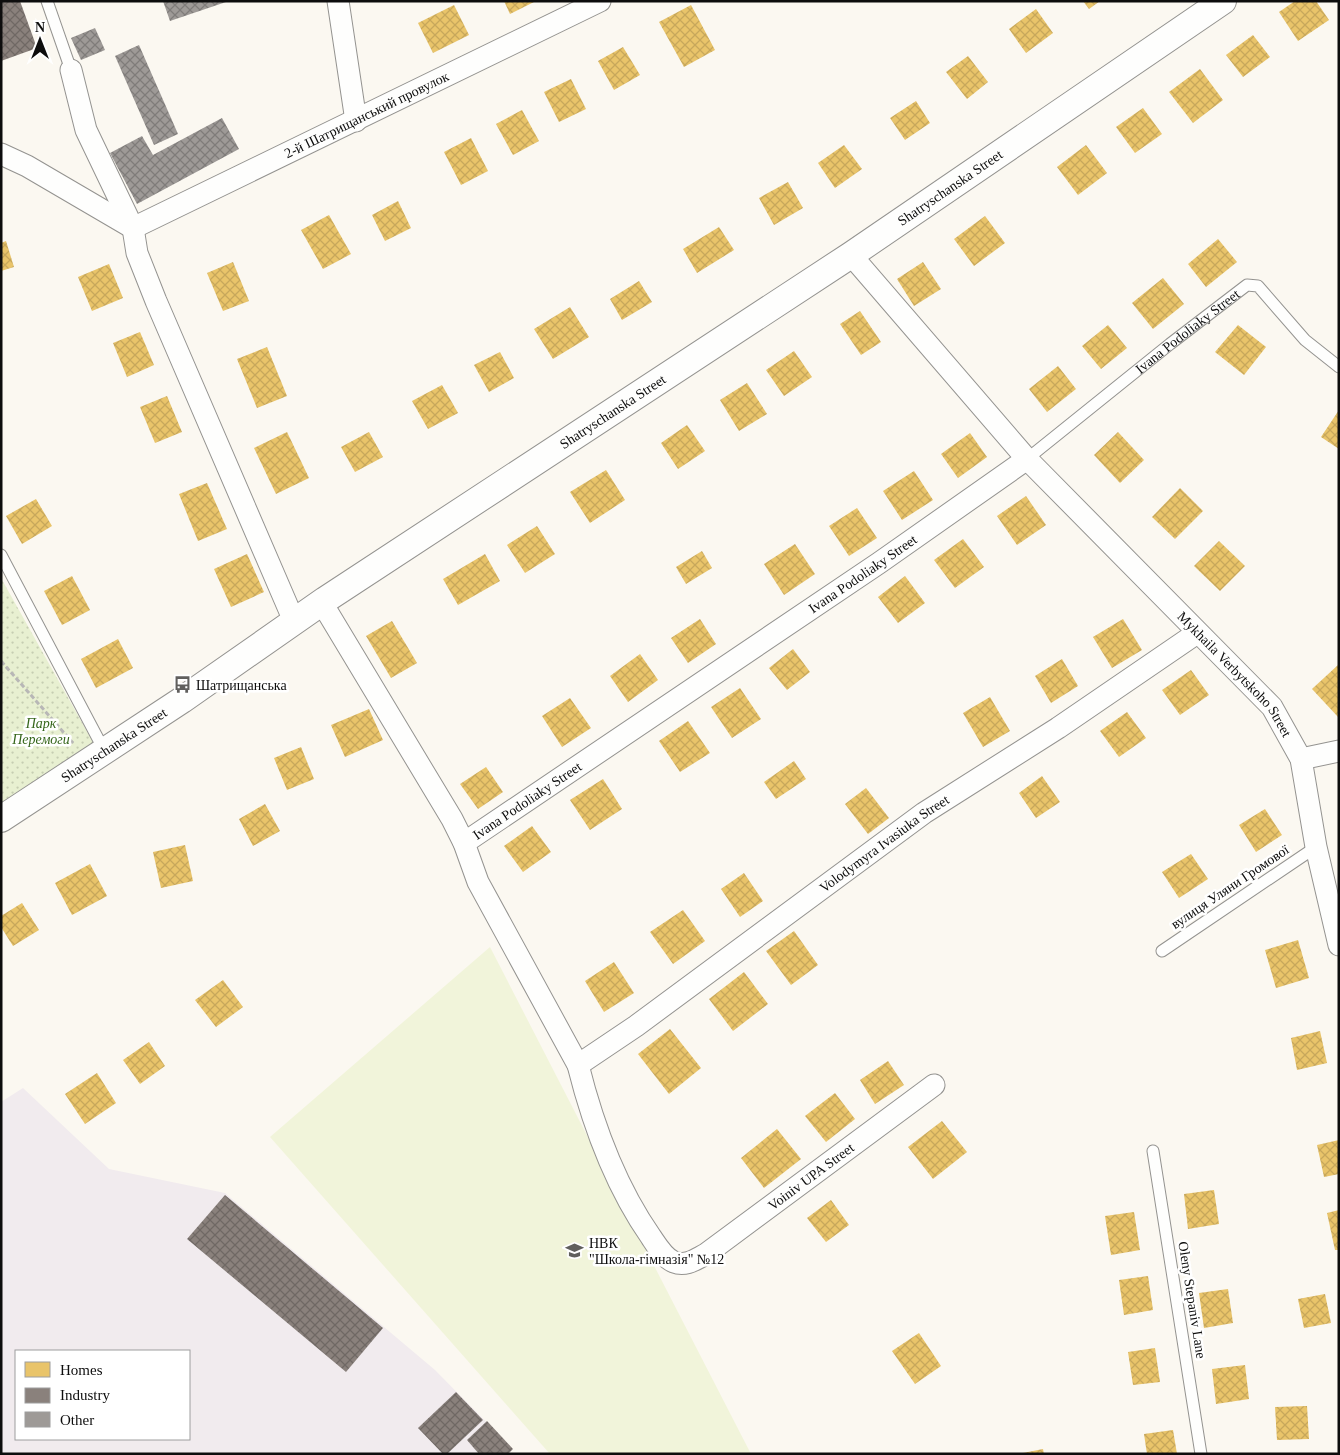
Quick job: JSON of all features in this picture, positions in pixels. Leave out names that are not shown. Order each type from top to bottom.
[{"type":"street","points":[[338,1],[356,121]]},
{"type":"street","name":"2-й Шатрищанський провулок","points":[[133,228],[600,1]]},
{"type":"street","name":"Shatryschanska Street","points":[[1,819],[182,700],[294,621],[851,255],[1223,1]]},
{"type":"street","points":[[71,70],[86,130],[133,228],[137,253],[156,301],[294,621]]},
{"type":"street","points":[[1,154],[36,171],[133,228]]},
{"type":"street","name":"Mykhaila Verbytskoho Street","points":[[851,255],[1027,459],[1272,707],[1301,759],[1316,847],[1339,945]]},
{"type":"street","name":"Ivana Podoliaky Street","points":[[464,843],[879,563],[1027,459]]},
{"type":"street","points":[[322,603],[404,737],[464,843],[478,882],[578,1065]]},
{"type":"street","name":"Volodymyra Ivasiuka Street","points":[[578,1065],[636,1026],[706,972],[924,813],[1058,728],[1197,633]]},
{"type":"street","points":[[1301,759],[1339,751]]},
{"type":"street","name":"Voiniv UPA Street","points":[[578,1065],[584,1091],[622,1190],[631,1208],[662,1253],[673,1262],[686,1264],[706,1254],[934,1085]]},
{"type":"lane","points":[[47,1],[71,70]]},
{"type":"lane","name":"Ivana Podoliaky Street","points":[[1027,459],[1247,285],[1258,286],[1305,340],[1339,368]]},
{"type":"lane","points":[[1,555],[95,756]]},
{"type":"lane","name":"вулиця Уляни Громової","points":[[1162,951],[1316,847]]},
{"type":"lane","name":"Oleny Stepaniv Lane","points":[[1153,1150],[1202,1454]]},
{"type":"path","points":[[1,661],[70,739],[95,756]]},
{"type":"shaded area","points":[[23,1088],[109,1169],[225,1193],[435,1370],[510,1446],[502,1454],[1,1454],[1,1102]]},
{"type":"green space","name":"Парк Перемоги","points":[[1,578],[94,744],[1,807]]},
{"type":"green space","points":[[490,947],[751,1454],[550,1454],[270,1137]]},
{"type":"building: Homes","points":[[504,1],[536,1],[510,14]]},
{"type":"building: Homes","points":[[1083,1],[1100,1],[1089,9]]},
{"type":"building: Homes","points":[[1295,1],[1316,1],[1329,20],[1298,41],[1279,12]]},
{"type":"building: Homes","points":[[454,5],[469,35],[433,53],[418,23]]},
{"type":"building: Homes","points":[[691,5],[715,50],[684,67],[659,22]]},
{"type":"building: Homes","points":[[1036,9],[1053,33],[1026,53],[1009,29]]},
{"type":"building: Homes","points":[[1253,35],[1270,57],[1243,77],[1226,55]]},
{"type":"building: Homes","points":[[623,47],[640,75],[614,90],[598,61]]},
{"type":"building: Homes","points":[[968,56],[988,82],[967,99],[946,72]]},
{"type":"building: Homes","points":[[1200,69],[1223,100],[1193,123],[1169,92]]},
{"type":"building: Homes","points":[[571,79],[586,109],[559,122],[544,92]]},
{"type":"building: Homes","points":[[916,101],[930,123],[905,140],[890,118]]},
{"type":"building: Homes","points":[[1143,108],[1162,134],[1135,153],[1116,127]]},
{"type":"building: Homes","points":[[522,110],[539,141],[513,155],[496,124]]},
{"type":"building: Homes","points":[[471,138],[488,171],[461,185],[444,152]]},
{"type":"building: Homes","points":[[844,145],[862,169],[835,188],[818,163]]},
{"type":"building: Homes","points":[[1086,145],[1107,173],[1078,195],[1057,167]]},
{"type":"building: Homes","points":[[788,182],[803,208],[774,225],[759,198]]},
{"type":"building: Homes","points":[[398,201],[411,228],[385,241],[372,215]]},
{"type":"building: Homes","points":[[329,215],[351,254],[323,269],[301,230]]},
{"type":"building: Homes","points":[[985,216],[1005,243],[974,266],[954,239]]},
{"type":"building: Homes","points":[[719,227],[734,250],[697,273],[683,249]]},
{"type":"building: Homes","points":[[1218,239],[1237,262],[1206,287],[1188,264]]},
{"type":"building: Homes","points":[[6,241],[14,267],[1,271],[1,243]]},
{"type":"building: Homes","points":[[233,262],[249,301],[223,311],[207,273]]},
{"type":"building: Homes","points":[[923,262],[941,289],[914,306],[897,279]]},
{"type":"building: Homes","points":[[109,264],[123,298],[92,311],[78,277]]},
{"type":"building: Homes","points":[[1163,278],[1184,304],[1153,329],[1132,303]]},
{"type":"building: Homes","points":[[639,281],[652,302],[622,320],[610,299]]},
{"type":"building: Homes","points":[[570,307],[589,337],[553,359],[534,329]]},
{"type":"building: Homes","points":[[860,311],[881,342],[861,355],[840,324]]},
{"type":"building: Homes","points":[[1108,325],[1127,348],[1101,369],[1082,346]]},
{"type":"building: Homes","points":[[1238,325],[1266,347],[1244,375],[1215,352]]},
{"type":"building: Homes","points":[[140,332],[154,365],[127,377],[113,343]]},
{"type":"building: Homes","points":[[267,347],[287,396],[257,408],[237,359]]},
{"type":"building: Homes","points":[[794,351],[812,377],[784,396],[766,370]]},
{"type":"building: Homes","points":[[500,352],[514,378],[489,392],[474,365]]},
{"type":"building: Homes","points":[[1058,366],[1076,389],[1047,412],[1029,389]]},
{"type":"building: Homes","points":[[747,383],[767,414],[739,431],[720,400]]},
{"type":"building: Homes","points":[[442,385],[458,413],[428,429],[412,401]]},
{"type":"building: Homes","points":[[167,396],[182,432],[155,443],[140,407]]},
{"type":"building: Homes","points":[[1339,410],[1339,449],[1321,437]]},
{"type":"building: Homes","points":[[687,425],[705,451],[678,469],[661,443]]},
{"type":"building: Homes","points":[[287,432],[309,478],[276,494],[254,448]]},
{"type":"building: Homes","points":[[369,432],[383,457],[355,472],[341,447]]},
{"type":"building: Homes","points":[[1118,432],[1144,460],[1120,483],[1094,455]]},
{"type":"building: Homes","points":[[970,433],[987,457],[958,478],[941,454]]},
{"type":"building: Homes","points":[[606,470],[625,500],[590,523],[570,492]]},
{"type":"building: Homes","points":[[914,471],[933,500],[902,520],[883,491]]},
{"type":"building: Homes","points":[[207,483],[227,529],[198,541],[179,494]]},
{"type":"building: Homes","points":[[1180,488],[1203,511],[1175,539],[1152,517]]},
{"type":"building: Homes","points":[[1026,496],[1046,525],[1017,545],[997,516]]},
{"type":"building: Homes","points":[[36,499],[52,526],[22,544],[6,516]]},
{"type":"building: Homes","points":[[857,508],[877,538],[849,556],[829,526]]},
{"type":"building: Homes","points":[[537,526],[555,554],[525,573],[507,545]]},
{"type":"building: Homes","points":[[963,539],[984,567],[955,588],[934,560]]},
{"type":"building: Homes","points":[[1219,541],[1245,566],[1220,591],[1194,566]]},
{"type":"building: Homes","points":[[795,544],[815,574],[784,595],[764,564]]},
{"type":"building: Homes","points":[[702,551],[712,568],[686,584],[676,567]]},
{"type":"building: Homes","points":[[247,554],[264,592],[231,607],[214,569]]},
{"type":"building: Homes","points":[[485,554],[500,581],[458,605],[443,579]]},
{"type":"building: Homes","points":[[72,576],[90,610],[62,625],[44,591]]},
{"type":"building: Homes","points":[[905,576],[925,603],[898,623],[878,597]]},
{"type":"building: Homes","points":[[700,619],[716,644],[688,663],[671,638]]},
{"type":"building: Homes","points":[[1123,619],[1142,650],[1112,668],[1093,637]]},
{"type":"building: Homes","points":[[392,621],[417,663],[391,678],[366,636]]},
{"type":"building: Homes","points":[[118,639],[133,668],[96,688],[81,659]]},
{"type":"building: Homes","points":[[793,649],[810,672],[787,690],[769,668]]},
{"type":"building: Homes","points":[[640,654],[658,680],[628,702],[610,676]]},
{"type":"building: Homes","points":[[1062,659],[1078,686],[1051,703],[1035,676]]},
{"type":"building: Homes","points":[[1339,666],[1339,718],[1312,689]]},
{"type":"building: Homes","points":[[1191,670],[1209,695],[1180,715],[1162,690]]},
{"type":"building: Homes","points":[[740,688],[761,719],[732,738],[711,707]]},
{"type":"building: Homes","points":[[990,697],[1010,731],[983,747],[963,713]]},
{"type":"building: Homes","points":[[570,698],[591,728],[562,747],[542,716]]},
{"type":"building: Homes","points":[[369,709],[383,740],[345,757],[331,725]]},
{"type":"building: Homes","points":[[1127,712],[1146,738],[1119,757],[1100,731]]},
{"type":"building: Homes","points":[[688,721],[710,753],[680,772],[659,741]]},
{"type":"building: Homes","points":[[301,747],[314,779],[287,790],[274,758]]},
{"type":"building: Homes","points":[[794,761],[806,779],[776,799],[764,782]]},
{"type":"building: Homes","points":[[486,767],[503,792],[478,809],[460,784]]},
{"type":"building: Homes","points":[[1042,776],[1060,802],[1036,818],[1019,793]]},
{"type":"building: Homes","points":[[603,779],[622,809],[590,830],[570,800]]},
{"type":"building: Homes","points":[[866,788],[889,818],[868,834],[845,804]]},
{"type":"building: Homes","points":[[265,804],[280,831],[253,846],[239,819]]},
{"type":"building: Homes","points":[[1265,809],[1282,835],[1256,852],[1239,825]]},
{"type":"building: Homes","points":[[532,826],[551,852],[523,872],[504,846]]},
{"type":"building: Homes","points":[[185,845],[193,881],[161,888],[153,852]]},
{"type":"building: Homes","points":[[1191,854],[1208,879],[1179,898],[1162,872]]},
{"type":"building: Homes","points":[[90,864],[107,896],[72,915],[55,883]]},
{"type":"building: Homes","points":[[744,873],[763,901],[740,917],[721,889]]},
{"type":"building: Homes","points":[[22,903],[39,930],[13,946],[1,927],[1,916]]},
{"type":"building: Homes","points":[[683,910],[705,941],[673,964],[650,932]]},
{"type":"building: Homes","points":[[794,931],[818,965],[791,985],[766,951]]},
{"type":"building: Homes","points":[[1298,940],[1309,978],[1276,988],[1265,950]]},
{"type":"building: Homes","points":[[614,962],[634,993],[604,1012],[585,981]]},
{"type":"building: Homes","points":[[744,972],[768,1004],[733,1031],[709,999]]},
{"type":"building: Homes","points":[[223,980],[243,1007],[216,1027],[195,1000]]},
{"type":"building: Homes","points":[[670,1029],[701,1068],[669,1094],[638,1054]]},
{"type":"building: Homes","points":[[1320,1031],[1327,1063],[1297,1070],[1291,1038]]},
{"type":"building: Homes","points":[[149,1042],[165,1066],[140,1084],[123,1060]]},
{"type":"building: Homes","points":[[888,1061],[904,1085],[875,1104],[860,1080]]},
{"type":"building: Homes","points":[[97,1073],[116,1103],[85,1124],[65,1094]]},
{"type":"building: Homes","points":[[835,1093],[855,1119],[826,1142],[805,1116]]},
{"type":"building: Homes","points":[[942,1121],[967,1152],[933,1179],[908,1147]]},
{"type":"building: Homes","points":[[777,1129],[801,1159],[764,1188],[741,1158]]},
{"type":"building: Homes","points":[[1339,1140],[1339,1174],[1324,1177],[1317,1145]]},
{"type":"building: Homes","points":[[1214,1190],[1219,1224],[1188,1229],[1184,1194]]},
{"type":"building: Homes","points":[[831,1200],[849,1225],[826,1242],[807,1218]]},
{"type":"building: Homes","points":[[1339,1210],[1339,1250],[1335,1250],[1327,1213]]},
{"type":"building: Homes","points":[[1134,1212],[1140,1250],[1111,1255],[1105,1216]]},
{"type":"building: Homes","points":[[1148,1276],[1153,1310],[1124,1315],[1119,1280]]},
{"type":"building: Homes","points":[[1228,1289],[1233,1323],[1204,1328],[1199,1293]]},
{"type":"building: Homes","points":[[1325,1294],[1331,1323],[1304,1328],[1298,1299]]},
{"type":"building: Homes","points":[[919,1333],[941,1366],[915,1384],[892,1351]]},
{"type":"building: Homes","points":[[1155,1348],[1160,1382],[1133,1385],[1128,1352]]},
{"type":"building: Homes","points":[[1245,1365],[1249,1399],[1216,1404],[1212,1369]]},
{"type":"building: Homes","points":[[1307,1406],[1309,1439],[1277,1440],[1275,1407]]},
{"type":"building: Homes","points":[[1173,1430],[1177,1454],[1147,1454],[1144,1434]]},
{"type":"building: Homes","points":[[1043,1449],[1044,1454],[1023,1453]]},
{"type":"building: Industry","points":[[1,1],[20,1],[37,48],[1,61]]},
{"type":"building: Industry","points":[[225,1195],[383,1328],[346,1372],[187,1239]]},
{"type":"building: Industry","points":[[456,1392],[483,1420],[447,1454],[443,1454],[418,1428]]},
{"type":"building: Industry","points":[[487,1421],[513,1449],[508,1454],[479,1454],[467,1440]]},
{"type":"building: Other","points":[[163,1],[226,1],[226,2],[170,21]]},
{"type":"building: Other","points":[[95,28],[105,50],[81,60],[71,38]]},
{"type":"building: Other","points":[[139,45],[178,134],[154,145],[115,56]]},
{"type":"building: Other","points":[[222,118],[239,149],[137,204],[110,153],[142,136],[153,155]]},
{"type":"place","name":"Шатрищанська","points":[[182,685]]},
{"type":"place","name":"НВК \"Школа-гімназія\" №12","points":[[575,1251]]}]
